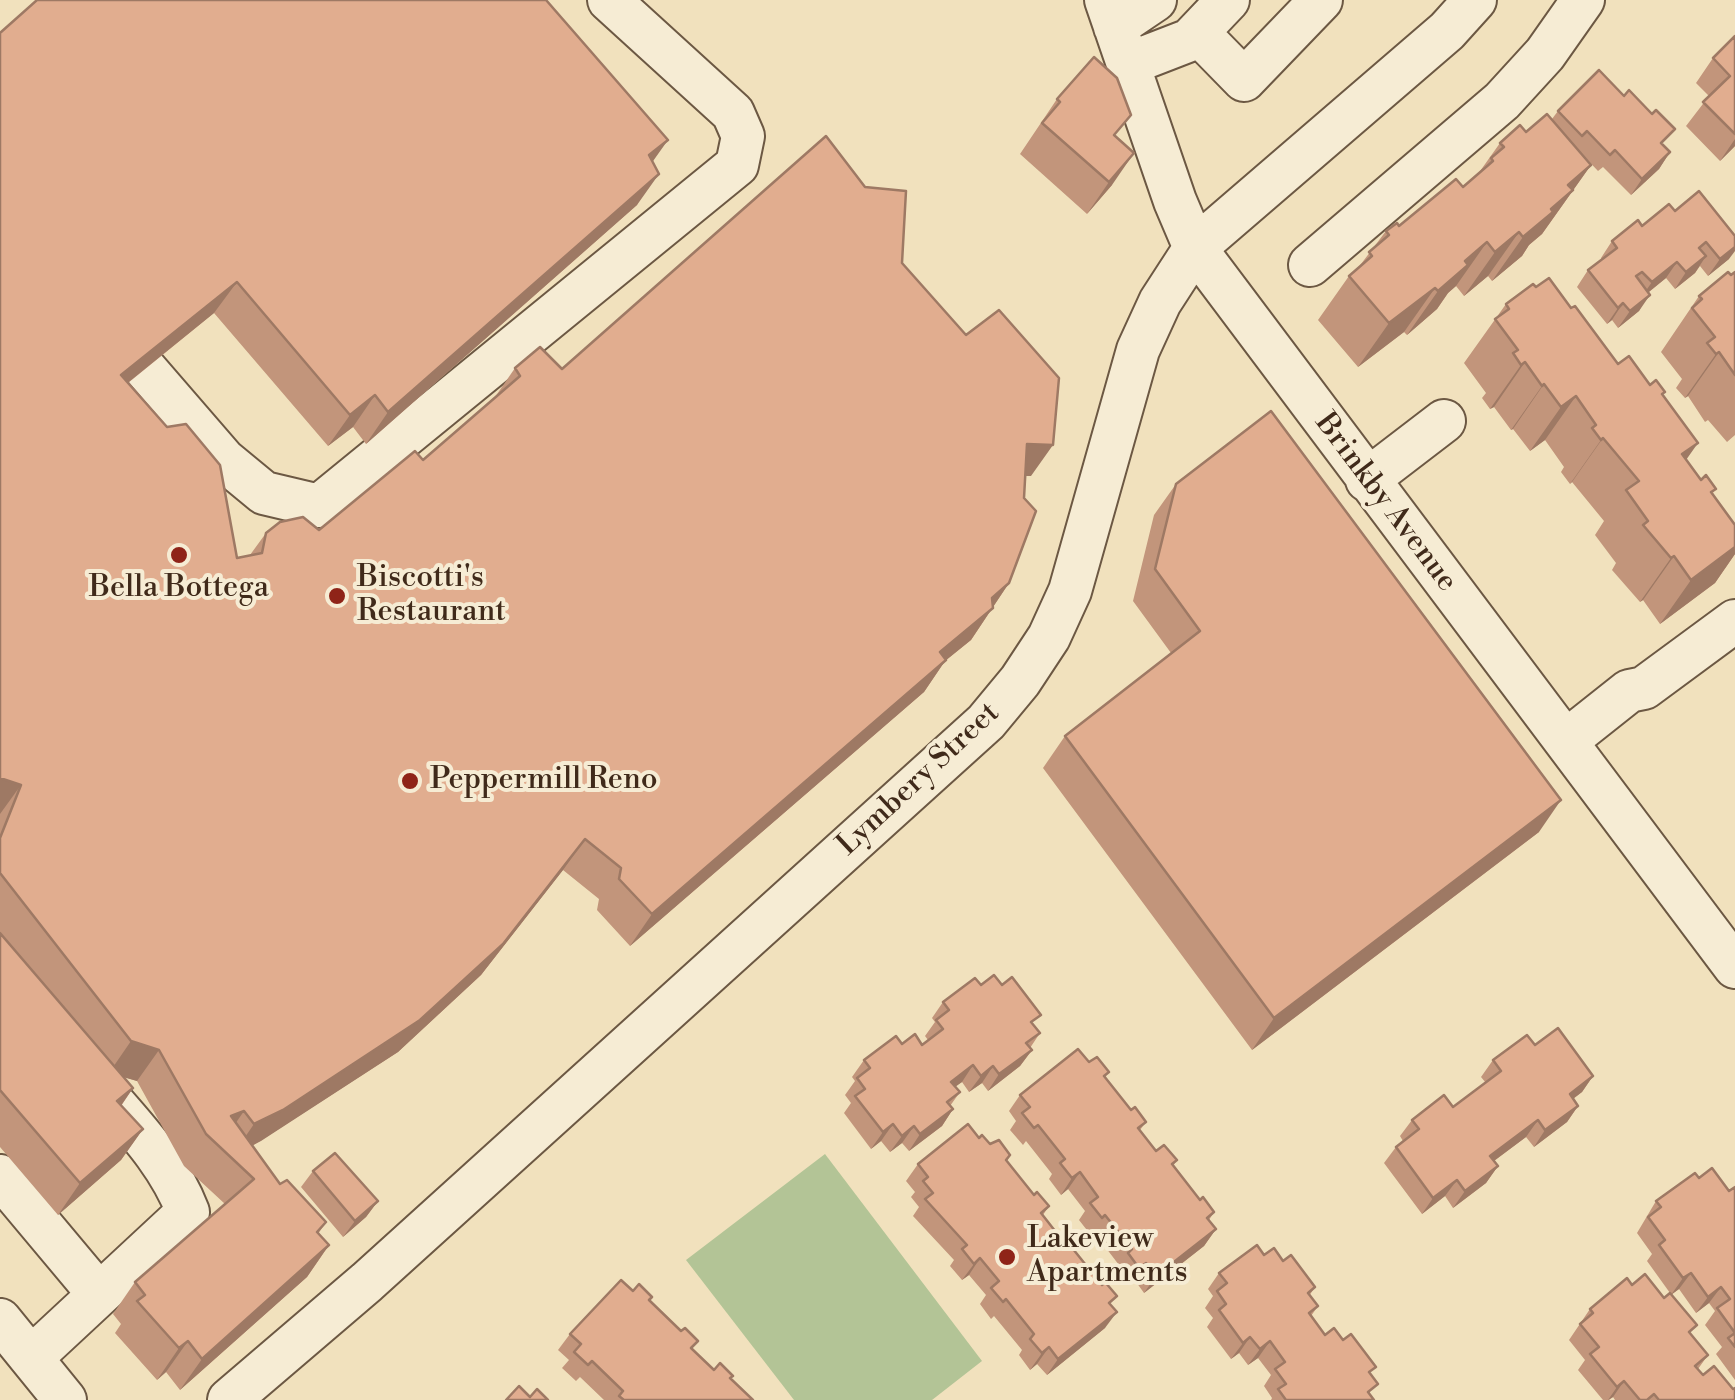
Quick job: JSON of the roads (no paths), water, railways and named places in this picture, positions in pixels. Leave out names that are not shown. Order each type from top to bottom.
[{"type":"street","points":[[87,303],[224,460],[264,493],[319,506],[738,165],[743,136],[733,113],[609,0]]},
{"type":"street","points":[[1116,30],[1155,0]]},
{"type":"street","points":[[1116,30],[1190,40],[1228,0]]},
{"type":"street","points":[[1198,33],[1244,80],[1321,0]]},
{"type":"street","name":"Lymbery Street","points":[[230,1400],[367,1282],[986,722],[1020,681],[1048,637],[1070,591],[1138,350],[1160,302],[1195,248],[1447,31],[1474,0]]},
{"type":"street","points":[[1310,265],[1502,101],[1545,54],[1583,0]]},
{"type":"street","name":"Brinkby Avenue","points":[[1116,30],[1174,201],[1195,248],[1735,967]]},
{"type":"street","points":[[1368,480],[1444,420]]},
{"type":"street","points":[[1566,741],[1629,691],[1644,688],[1735,621]]},
{"type":"street","points":[[31,1358],[188,1212],[153,1147],[80,1064]]},
{"type":"street","points":[[0,1176],[98,1293]]},
{"type":"street","points":[[0,1320],[65,1400]]},
{"type":"place","name":"Bella Bottega","points":[[179,555]]},
{"type":"place","name":"Biscotti's Restaurant","points":[[337,596]]},
{"type":"place","name":"Peppermill Reno","points":[[410,781]]},
{"type":"place","name":"Lakeview Apartments","points":[[1007,1257]]}]
